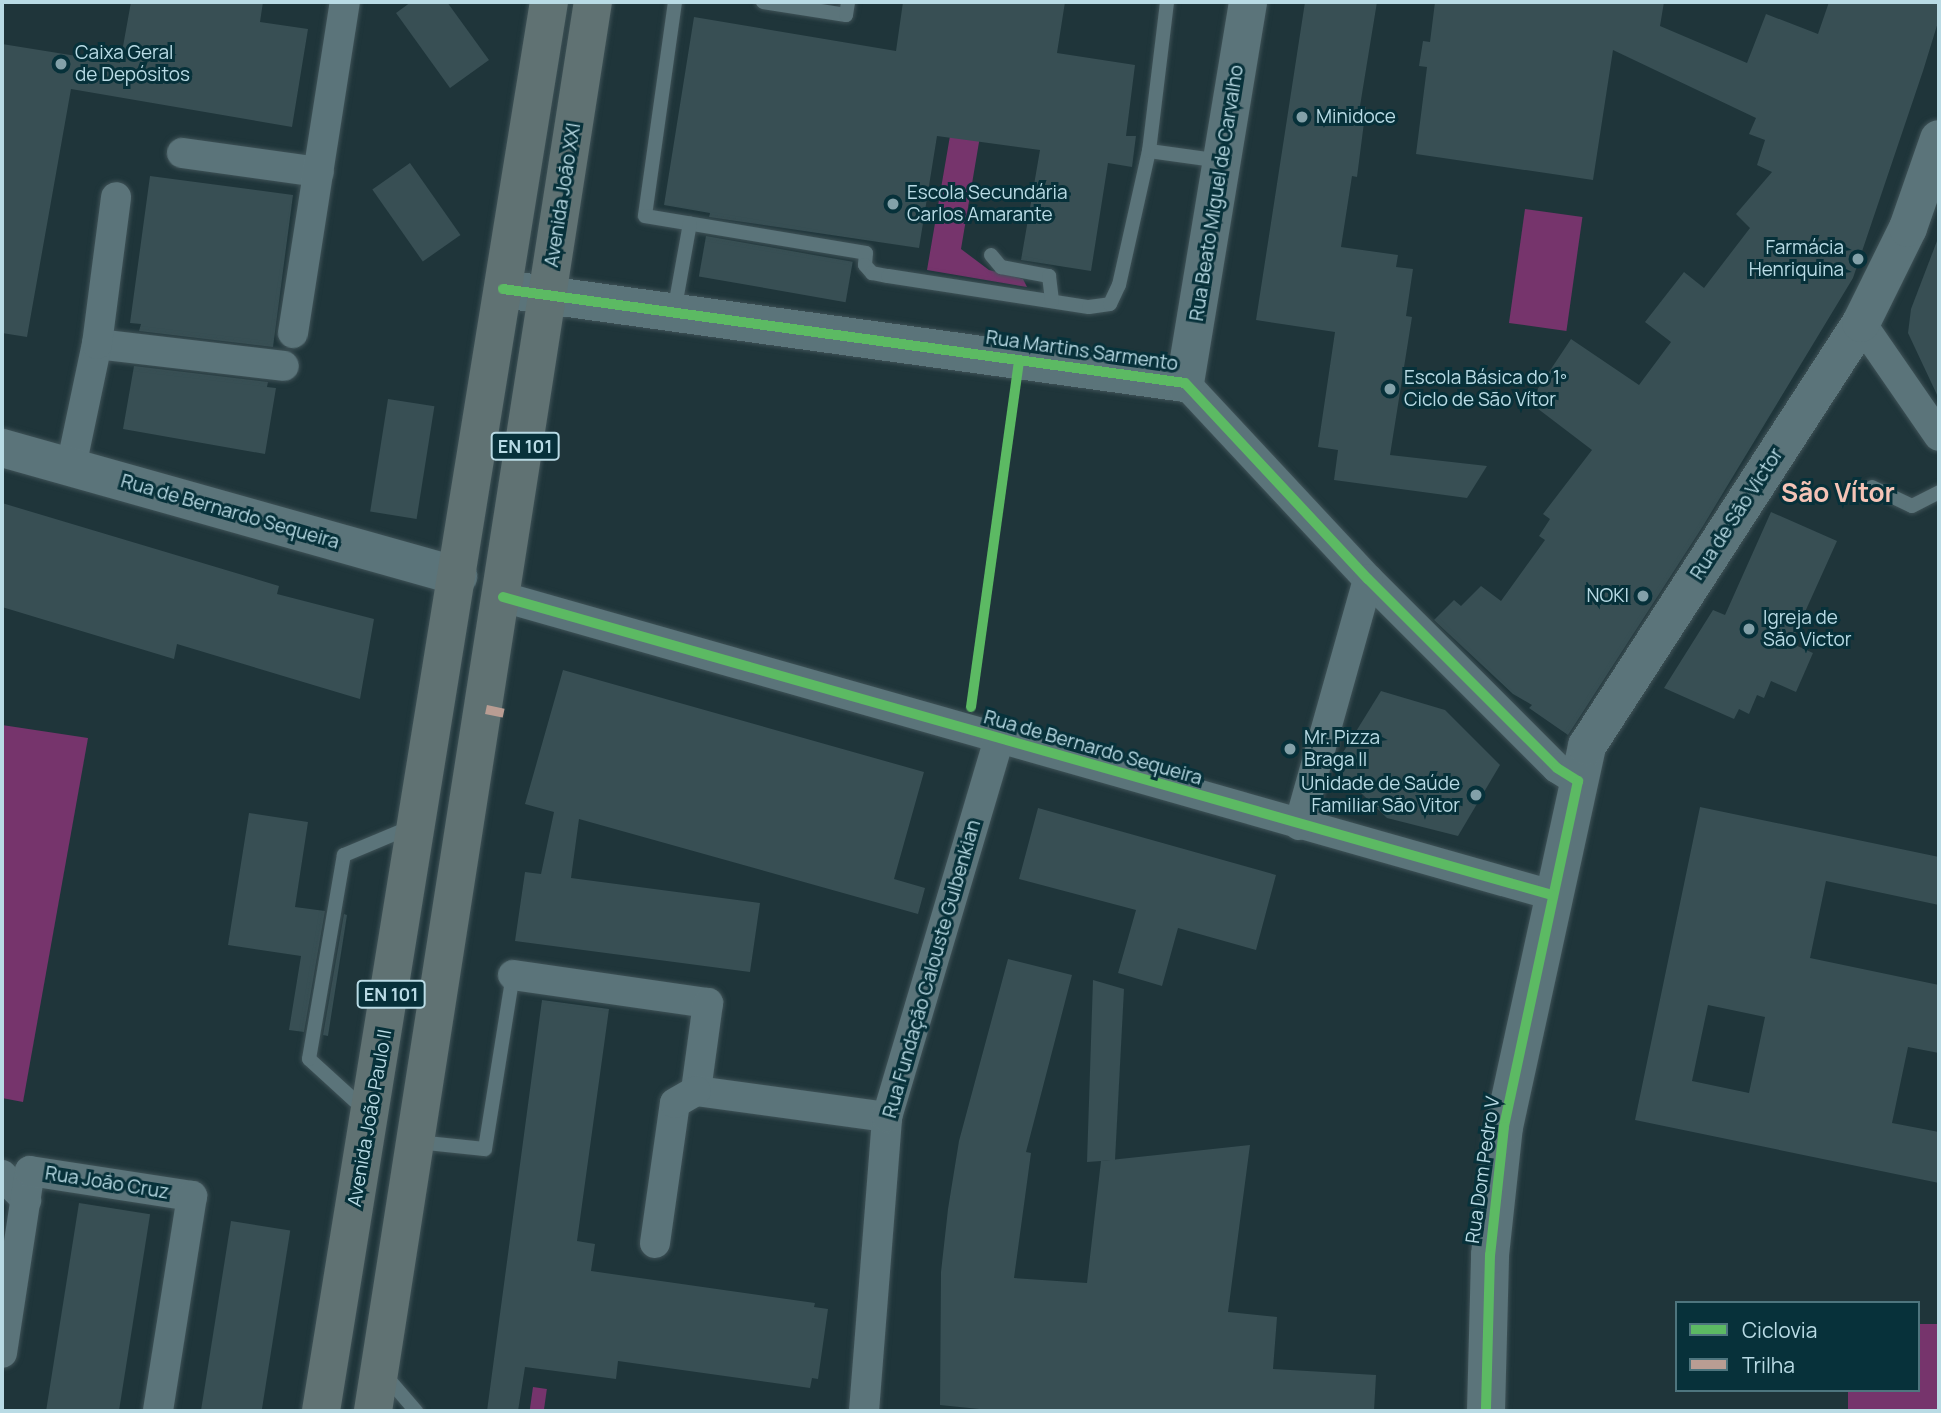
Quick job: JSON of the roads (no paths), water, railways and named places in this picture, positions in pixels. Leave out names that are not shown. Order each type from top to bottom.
[{"type":"main road","name":"EN 101","points":[[458,576],[549,2]]},
{"type":"main road","name":"Avenida João XXI","points":[[503,597],[593,2]]},
{"type":"main road","name":"Avenida João Paulo II","points":[[321,1411],[458,576]]},
{"type":"main road","name":"EN 101","points":[[373,1411],[503,597]]},
{"type":"street","points":[[293,333],[345,2]]},
{"type":"street","name":"Rua Beato Miguel de Carvalho","points":[[1185,383],[1248,2]]},
{"type":"street","name":"Rua de São Victor","points":[[1552,895],[1587,746],[1861,323],[1908,228],[1939,139]]},
{"type":"street","points":[[182,153],[319,172]]},
{"type":"street","points":[[71,467],[97,344],[116,197]]},
{"type":"street","name":"Rua Martins Sarmento","points":[[503,289],[1185,383],[1368,579],[1557,768],[1578,781]]},
{"type":"street","points":[[1861,323],[1939,436]]},
{"type":"street","points":[[97,344],[284,366]]},
{"type":"street","name":"Rua de Bernardo Sequeira","points":[[2,448],[458,576]]},
{"type":"street","points":[[1299,825],[1368,579]]},
{"type":"street","name":"Rua de Bernardo Sequeira","points":[[503,597],[1552,895]]},
{"type":"street","name":"Rua Fundação Calouste Gulbenkian","points":[[864,1411],[887,1116],[999,740]]},
{"type":"street","name":"Rua Dom Pedro V","points":[[1486,1411],[1490,1255],[1504,1127],[1552,895]]},
{"type":"street","points":[[513,975],[708,1003],[696,1091]]},
{"type":"street","points":[[655,1243],[675,1103],[696,1091],[887,1116]]},
{"type":"street","name":"Rua João Cruz","points":[[2,1353],[30,1171],[192,1196],[158,1411]]},
{"type":"street","points":[[2,1175],[26,1200]]},
{"type":"lane","points":[[675,2],[645,216],[866,253],[865,265],[872,273],[1088,307],[1110,303],[1119,285],[1149,151],[1167,2]]},
{"type":"lane","points":[[763,2],[846,15],[848,2]]},
{"type":"lane","points":[[1149,151],[1222,162]]},
{"type":"lane","points":[[674,313],[690,223]]},
{"type":"lane","points":[[991,255],[1001,267],[1049,276],[1052,302]]},
{"type":"lane","points":[[1872,487],[1912,506],[1939,492]]},
{"type":"lane","points":[[371,1115],[309,1059],[344,855],[419,823]]},
{"type":"lane","points":[[417,1142],[485,1149],[513,975]]},
{"type":"lane","points":[[380,1369],[416,1411]]},
{"type":"place","name":"Caixa Geral de Depósitos","points":[[61,64]]},
{"type":"place","name":"Minidoce","points":[[1302,117]]},
{"type":"place","name":"Escola Secundária Carlos Amarante","points":[[893,204]]},
{"type":"place","name":"Farmácia Henriquina","points":[[1858,259]]},
{"type":"place","name":"Escola Básica do 1º Ciclo de São Vítor","points":[[1390,389]]},
{"type":"place","name":"NOKI","points":[[1643,596]]},
{"type":"place","name":"Igreja de São Victor","points":[[1749,629]]},
{"type":"place","name":"Mr. Pizza Braga II","points":[[1290,749]]},
{"type":"place","name":"Unidade de Saúde Familiar São Vitor","points":[[1476,795]]},
{"type":"district","name":"São Vítor","points":[[1838,493]]}]
